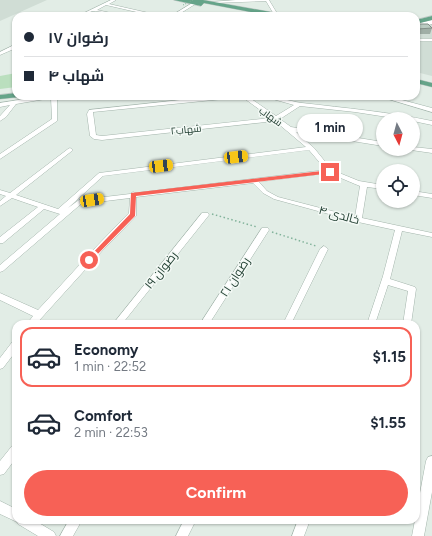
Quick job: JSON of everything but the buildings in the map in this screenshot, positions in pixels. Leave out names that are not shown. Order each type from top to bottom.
[{"type":"main road","points":[[177,0],[260,12]]},
{"type":"main road","points":[[196,2],[244,12]]},
{"type":"main road","points":[[420,16],[432,14]]},
{"type":"main road","points":[[420,21],[432,18]]},
{"type":"main road","points":[[420,76],[432,79]]},
{"type":"main road","points":[[420,82],[432,85]]},
{"type":"main road","points":[[0,91],[12,89]]},
{"type":"main road","points":[[0,97],[12,98]]},
{"type":"street","points":[[89,12],[114,0]]},
{"type":"street","points":[[213,2],[267,0],[277,12]]},
{"type":"street","points":[[180,12],[196,2]]},
{"type":"street","points":[[186,12],[196,2]]},
{"type":"street","points":[[105,4],[142,12]]},
{"type":"street","points":[[93,10],[103,12]]},
{"type":"street","points":[[420,25],[432,22]]},
{"type":"street","points":[[0,54],[12,48]]},
{"type":"street","points":[[0,104],[12,100]]},
{"type":"street","points":[[0,119],[4,116],[15,100]]},
{"type":"street","points":[[0,157],[55,120],[54,100]]},
{"type":"street","name":"شهاب۲","points":[[194,100],[91,111],[92,136],[96,138],[276,119]]},
{"type":"street","name":"شهاب","points":[[250,100],[291,129],[322,160],[330,172]]},
{"type":"street","points":[[282,100],[299,104],[376,113]]},
{"type":"street","points":[[396,100],[432,110]]},
{"type":"street","points":[[276,119],[299,104]]},
{"type":"street","points":[[420,121],[432,123]]},
{"type":"street","points":[[291,129],[376,143]]},
{"type":"street","points":[[0,268],[62,213],[101,174],[310,148]]},
{"type":"street","points":[[420,149],[432,151]]},
{"type":"street","points":[[0,204],[70,150]]},
{"type":"street","points":[[62,213],[79,202],[118,196],[330,172],[364,184],[376,186]]},
{"type":"street","name":"خالدی ۴","points":[[254,180],[265,192],[276,198],[358,220],[432,235]]},
{"type":"street","points":[[358,220],[364,184]]},
{"type":"street","points":[[0,192],[62,213]]},
{"type":"street","points":[[34,320],[133,214],[133,194]]},
{"type":"street","points":[[420,194],[432,196]]},
{"type":"street","points":[[0,241],[43,206]]},
{"type":"street","name":"رضوان ۱۹","points":[[120,320],[205,215]]},
{"type":"street","points":[[372,320],[386,281],[399,229]]},
{"type":"street","name":"رضوان ۲۱","points":[[207,320],[265,230]]},
{"type":"street","points":[[289,320],[324,249]]},
{"type":"street","points":[[386,281],[412,289],[408,320]]},
{"type":"street","points":[[0,296],[38,314]]},
{"type":"street","points":[[0,365],[12,349]]},
{"type":"street","points":[[0,470],[12,455]]},
{"type":"street","points":[[418,536],[432,461]]},
{"type":"street","points":[[0,507],[12,514]]},
{"type":"street","points":[[29,524],[50,536]]},
{"type":"street","points":[[66,536],[74,524]]},
{"type":"street","points":[[182,536],[188,524]]},
{"type":"street","points":[[298,536],[302,524]]},
{"type":"lane","points":[[420,40],[432,40]]},
{"type":"path","points":[[183,5],[196,2]]},
{"type":"path","points":[[205,215],[213,214],[324,249]]},
{"type":"shaded area","points":[[0,0],[47,0],[20,12],[12,12],[12,16],[0,21]]},
{"type":"shaded area","points":[[432,18],[432,76],[420,73],[420,25]]},
{"type":"green space","points":[[12,74],[12,88],[0,89],[0,76]]},
{"type":"route","points":[[89,260],[133,214],[133,194],[330,172]]}]
